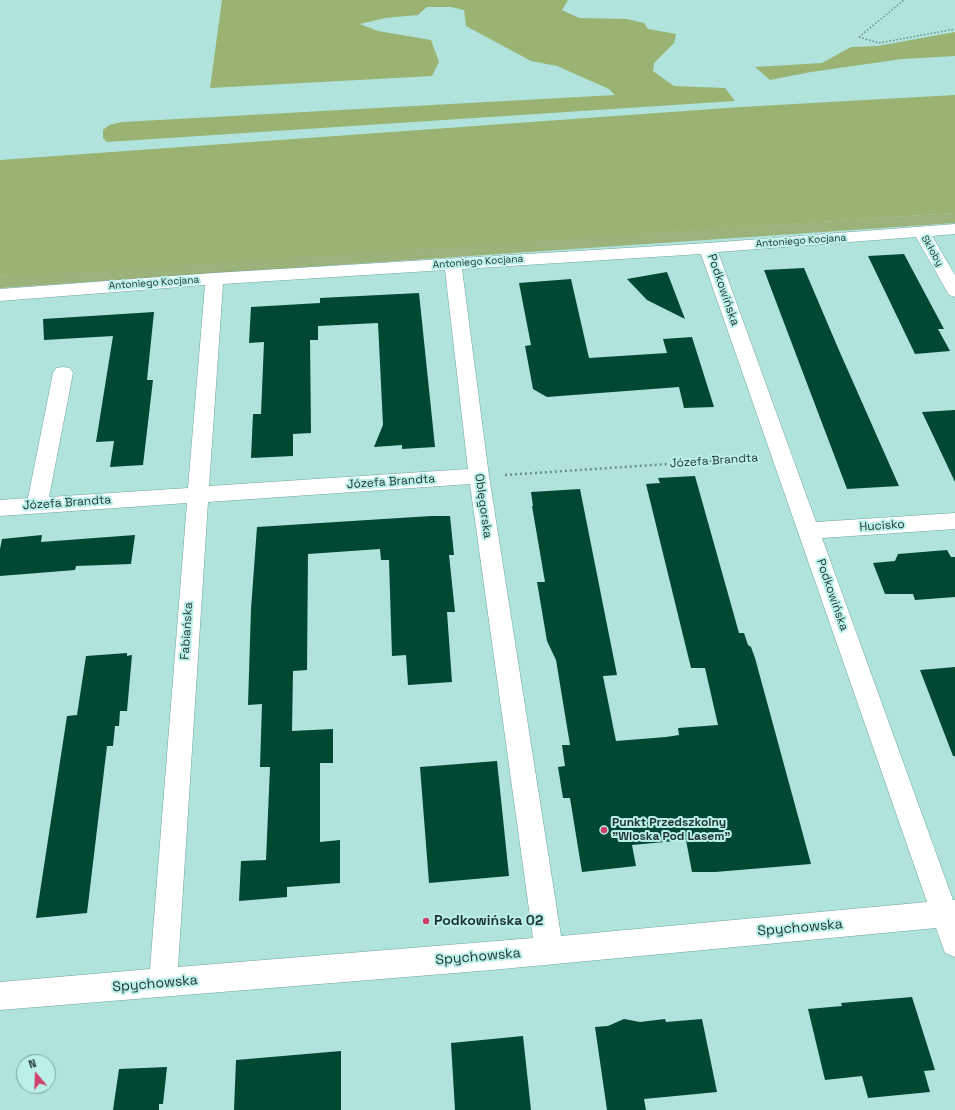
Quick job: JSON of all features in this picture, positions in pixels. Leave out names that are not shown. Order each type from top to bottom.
[{"type":"street","name":"Antoniego Kocjana","points":[[0,295],[214,279],[708,248],[955,229]]},
{"type":"street","name":"Skłoby","points":[[921,231],[955,291]]},
{"type":"street","name":"Podkowińska","points":[[708,248],[781,456],[810,531],[950,914],[955,943]]},
{"type":"street","name":"Oblęgorska","points":[[453,264],[479,476],[549,950]]},
{"type":"street","name":"Fabiańska","points":[[163,983],[197,495],[214,279]]},
{"type":"street","points":[[37,506],[63,373]]},
{"type":"street","name":"Józefa Brandta","points":[[0,508],[479,476]]},
{"type":"street","name":"Hucisko","points":[[810,531],[955,521]]},
{"type":"street","name":"Spychowska","points":[[0,996],[549,950],[950,914]]},
{"type":"path","points":[[904,0],[859,37],[879,43],[955,29]]},
{"type":"path","name":"Józefa Brandta","points":[[479,476],[781,456]]},
{"type":"green space","points":[[222,0],[568,0],[562,10],[579,18],[627,19],[644,23],[648,29],[676,34],[674,43],[654,63],[653,71],[674,86],[725,88],[735,101],[107,142],[103,138],[103,130],[109,125],[122,122],[615,95],[609,89],[557,66],[531,61],[466,26],[464,10],[451,7],[427,7],[418,15],[385,18],[360,24],[378,31],[431,40],[439,62],[432,76],[210,88]]},
{"type":"green space","points":[[955,32],[955,56],[902,59],[811,72],[770,80],[755,67],[822,63],[851,47],[878,46]]},
{"type":"green space","points":[[955,95],[955,213],[0,277],[0,160],[741,107]]},
{"type":"green space","points":[[955,213],[955,223],[0,288],[0,277],[46,273]]},
{"type":"building","points":[[904,254],[944,329],[938,329],[950,351],[915,354],[868,256]]},
{"type":"building","points":[[804,268],[899,486],[847,489],[764,270]]},
{"type":"building","points":[[667,272],[685,319],[647,300],[627,279]]},
{"type":"building","points":[[571,279],[589,358],[667,353],[663,339],[692,337],[714,407],[684,408],[679,387],[547,397],[533,389],[525,346],[531,345],[519,283]]},
{"type":"building","points":[[419,293],[435,447],[402,449],[402,445],[374,447],[383,425],[378,323],[318,326],[318,340],[310,340],[311,433],[293,434],[293,456],[251,458],[253,414],[261,414],[264,342],[249,343],[251,307],[320,303],[320,298]]},
{"type":"building","points":[[154,312],[147,380],[153,380],[143,465],[110,467],[114,441],[96,442],[113,336],[44,340],[43,319]]},
{"type":"building","points":[[955,410],[955,482],[922,412]]},
{"type":"building","points":[[695,476],[739,633],[744,633],[755,658],[811,864],[715,872],[692,872],[686,840],[632,845],[636,866],[582,872],[570,798],[563,798],[558,767],[565,766],[562,745],[570,745],[556,660],[547,641],[537,582],[545,582],[531,492],[580,489],[617,675],[603,676],[616,741],[666,737],[679,735],[678,728],[718,725],[705,668],[691,668],[646,484],[660,483],[658,478]]},
{"type":"building","points":[[450,516],[454,555],[449,555],[455,612],[447,612],[452,682],[408,685],[406,655],[392,656],[389,560],[381,560],[380,549],[308,554],[307,670],[293,671],[292,731],[333,729],[333,763],[320,763],[320,842],[340,840],[340,883],[287,887],[287,897],[239,901],[241,861],[266,860],[270,767],[260,767],[262,704],[248,705],[251,609],[257,527]]},
{"type":"building","points":[[42,535],[41,542],[135,535],[131,564],[76,566],[75,570],[0,576],[0,549],[2,539]]},
{"type":"building","points":[[947,550],[951,557],[955,557],[955,597],[915,600],[913,594],[885,594],[873,563],[895,561],[898,554]]},
{"type":"building","points":[[127,653],[127,656],[132,655],[127,711],[120,711],[119,726],[115,726],[113,746],[107,746],[87,913],[36,918],[67,716],[77,715],[86,656]]},
{"type":"building","points":[[955,667],[955,756],[953,756],[920,670]]},
{"type":"building","points":[[497,761],[509,876],[429,883],[420,767]]},
{"type":"building","points":[[912,997],[935,1070],[924,1071],[930,1092],[868,1098],[862,1076],[825,1080],[808,1009],[842,1006],[841,1003]]},
{"type":"building","points":[[624,1019],[640,1022],[665,1019],[666,1022],[702,1019],[717,1092],[644,1099],[646,1110],[607,1110],[595,1027],[608,1026]]},
{"type":"building","points":[[523,1036],[531,1110],[455,1110],[451,1043]]},
{"type":"building","points":[[341,1051],[341,1110],[234,1110],[236,1060]]},
{"type":"building","points":[[167,1067],[163,1104],[159,1104],[159,1110],[113,1110],[119,1069]]},
{"type":"place","name":"Punkt Przedszkolny \"Wioska Pod Lasem\"","points":[[604,830]]},
{"type":"place","name":"Podkowińska 02","points":[[426,921]]}]
